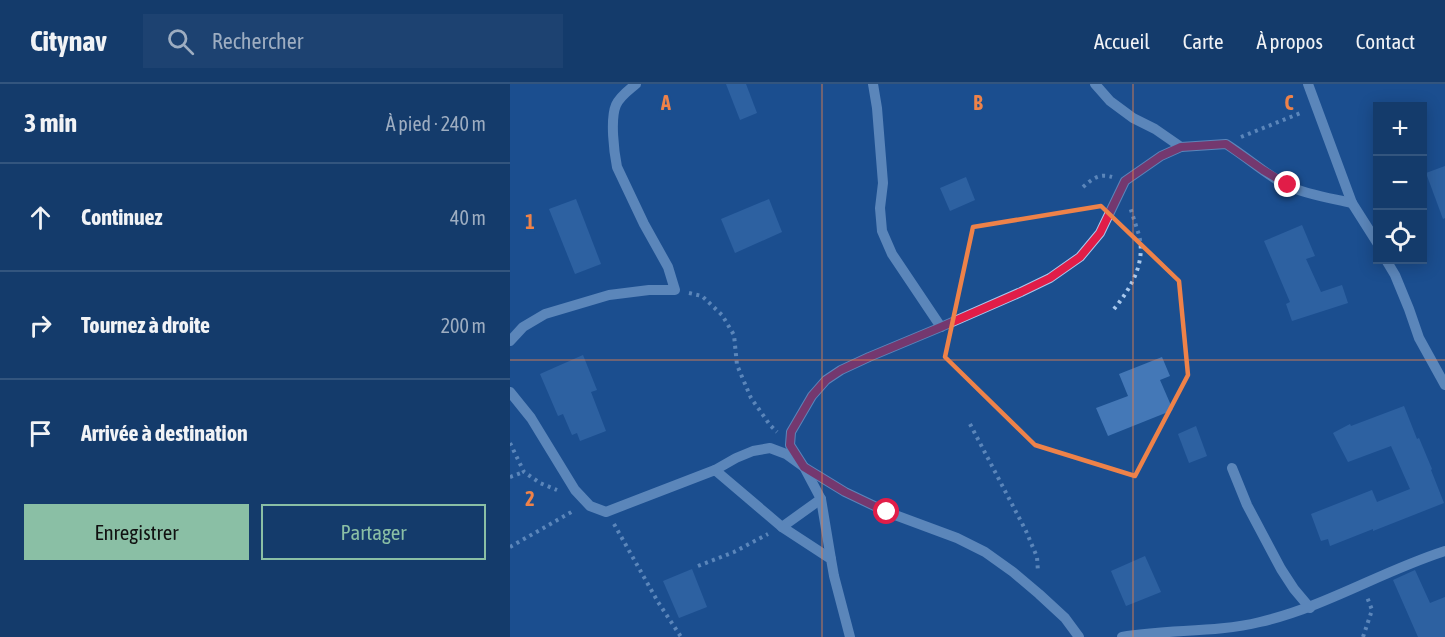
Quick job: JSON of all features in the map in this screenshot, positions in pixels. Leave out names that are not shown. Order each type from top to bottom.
[{"type":"street","points":[[510,341],[523,327],[545,314],[609,295],[649,290],[675,290],[668,267],[644,224],[617,167],[613,140],[615,107],[621,97],[636,84]]},
{"type":"street","points":[[873,84],[883,183],[880,208],[882,231],[892,254],[941,327]]},
{"type":"street","points":[[1095,84],[1110,101],[1133,118],[1155,129],[1181,147]]},
{"type":"street","points":[[1308,84],[1352,202],[1373,237]]},
{"type":"street","points":[[850,637],[834,576],[820,499],[790,445],[791,432],[812,396],[826,380],[869,357],[1050,278],[1080,257],[1100,233],[1125,181],[1161,156],[1181,147],[1226,144],[1288,185],[1316,195],[1352,202]]},
{"type":"street","points":[[1388,264],[1395,275],[1419,338],[1445,385]]},
{"type":"street","points":[[510,392],[531,418],[576,490],[590,506],[606,512],[715,470],[753,451],[770,448],[786,454],[845,492],[869,504],[957,538],[985,552],[1039,594],[1065,618],[1079,637]]},
{"type":"street","points":[[1232,468],[1247,505],[1281,569],[1310,608]]},
{"type":"street","points":[[715,470],[782,527],[831,559]]},
{"type":"street","points":[[782,527],[820,499]]},
{"type":"street","points":[[1122,637],[1259,623],[1310,608],[1406,564],[1445,551]]},
{"type":"path","points":[[1226,144],[1316,107]]},
{"type":"path","points":[[1083,187],[1092,179],[1104,175],[1125,181],[1129,205],[1139,237],[1140,258],[1137,273],[1126,294],[1114,309]]},
{"type":"path","points":[[675,290],[702,296],[722,315],[734,335],[737,365],[751,398],[770,425],[790,445]]},
{"type":"path","points":[[970,424],[1026,531],[1037,557],[1039,594]]},
{"type":"path","points":[[510,443],[524,472],[556,490],[576,490]]},
{"type":"path","points":[[510,477],[524,472]]},
{"type":"path","points":[[510,547],[575,510],[590,506]]},
{"type":"path","points":[[606,512],[681,637]]},
{"type":"path","points":[[698,566],[734,552],[782,527]]},
{"type":"path","points":[[1362,585],[1372,610],[1363,637]]},
{"type":"highlighted area","points":[[1101,206],[1179,281],[1188,375],[1135,476],[1035,445],[945,357],[973,227]]},
{"type":"building","points":[[726,84],[746,84],[757,113],[740,120]]},
{"type":"building","points":[[1445,166],[1445,218],[1443,219],[1427,176],[1427,173]]},
{"type":"building","points":[[966,177],[975,200],[950,211],[940,188]]},
{"type":"building","points":[[576,199],[601,264],[575,274],[549,209]]},
{"type":"building","points":[[769,199],[782,232],[735,253],[721,219]]},
{"type":"building","points":[[1302,225],[1315,256],[1306,259],[1321,292],[1342,285],[1348,303],[1292,321],[1286,304],[1290,302],[1264,241]]},
{"type":"building","points":[[583,355],[597,390],[591,392],[606,431],[580,441],[577,433],[572,435],[563,414],[558,416],[540,374]]},
{"type":"building","points":[[1162,357],[1170,376],[1160,380],[1173,410],[1108,436],[1096,408],[1128,396],[1119,374]]},
{"type":"building","points":[[1404,406],[1432,469],[1444,503],[1330,546],[1328,539],[1321,541],[1311,514],[1372,490],[1377,502],[1410,489],[1391,446],[1348,462],[1333,433],[1350,424],[1351,426]]},
{"type":"building","points":[[1196,426],[1207,456],[1189,463],[1178,434]]},
{"type":"building","points":[[1145,556],[1161,592],[1126,606],[1111,571]]},
{"type":"building","points":[[692,569],[707,607],[679,618],[663,581]]},
{"type":"building","points":[[1415,570],[1430,603],[1445,597],[1445,637],[1418,637],[1393,580]]},
{"type":"route","points":[[887,512],[845,492],[804,467],[790,445],[791,432],[812,396],[826,380],[869,357],[1050,278],[1080,257],[1100,233],[1125,181],[1161,156],[1181,147],[1226,144],[1288,185]]}]
